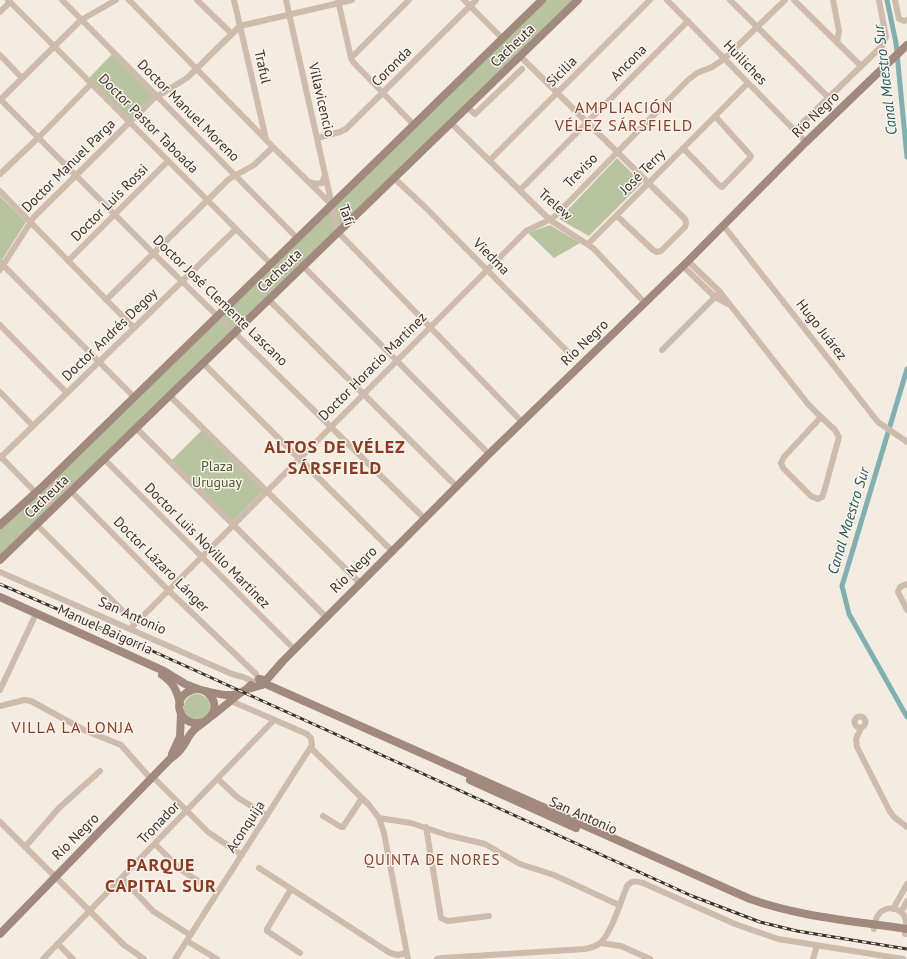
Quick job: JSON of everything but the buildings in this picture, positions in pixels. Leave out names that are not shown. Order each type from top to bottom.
[{"type":"street","name":"Doctor Manuel Moreno","points":[[62,0],[298,238]]},
{"type":"street","points":[[0,100],[81,20],[116,0]]},
{"type":"street","name":"Tafí","points":[[129,0],[332,205],[338,232],[522,422]]},
{"type":"street","points":[[197,0],[232,34]]},
{"type":"street","name":"Traful","points":[[234,0],[267,140]]},
{"type":"street","name":"Villavicencio","points":[[286,0],[332,205]]},
{"type":"street","points":[[240,26],[290,15],[338,2],[352,0]]},
{"type":"street","points":[[351,58],[408,0]]},
{"type":"street","points":[[464,0],[503,39]]},
{"type":"street","name":"Coronda","points":[[318,138],[343,131],[476,0]]},
{"type":"street","name":"Cacheuta","points":[[0,525],[39,490],[542,0]]},
{"type":"street","name":"Cacheuta","points":[[0,560],[338,232],[395,179],[578,0]]},
{"type":"street","name":"Sicilia","points":[[490,160],[650,0]]},
{"type":"street","name":"Huiliches","points":[[667,0],[806,142]]},
{"type":"street","points":[[730,0],[829,98]]},
{"type":"street","name":"Treviso","points":[[498,258],[526,231],[550,220],[688,80],[697,73],[712,67],[724,59],[785,0]]},
{"type":"street","points":[[794,0],[861,66]]},
{"type":"street","points":[[833,0],[839,31],[837,43]]},
{"type":"street","name":"Río Negro","points":[[795,130],[886,41],[879,0]]},
{"type":"street","points":[[895,0],[898,16],[901,21],[906,20]]},
{"type":"street","points":[[0,12],[9,1]]},
{"type":"street","name":"Doctor Pastor Taboada","points":[[9,1],[271,264]]},
{"type":"street","points":[[338,2],[353,62],[414,125]]},
{"type":"street","name":"Ancona","points":[[520,190],[688,21]]},
{"type":"street","name":"Doctor Manuel Parga","points":[[1,266],[30,222],[157,96],[180,83],[197,69],[240,26]]},
{"type":"street","name":"Río Negro","points":[[201,690],[230,696],[240,693],[259,682],[283,661],[489,454],[645,303],[806,142],[905,47]]},
{"type":"street","points":[[0,55],[22,78]]},
{"type":"street","points":[[520,56],[685,219],[686,223],[685,227],[661,251],[657,252],[652,250],[617,216]]},
{"type":"street","points":[[468,107],[475,114],[522,69]]},
{"type":"street","name":"José Terry","points":[[588,244],[748,83]]},
{"type":"street","points":[[0,174],[91,84]]},
{"type":"street","name":"Doctor José Clemente Lascano","points":[[0,100],[424,519]]},
{"type":"street","points":[[683,148],[722,186],[745,164],[751,156],[714,116]]},
{"type":"street","name":"Trelew","points":[[451,123],[550,220],[588,244],[645,303]]},
{"type":"street","points":[[106,300],[229,179],[254,165],[273,147]]},
{"type":"street","name":"Doctor Luis Rossi","points":[[68,261],[168,161]]},
{"type":"street","points":[[309,182],[318,184],[322,183],[325,175]]},
{"type":"street","name":"Viedma","points":[[395,179],[425,207],[570,354]]},
{"type":"street","points":[[0,191],[134,328]]},
{"type":"street","name":"Hugo Juárez","points":[[723,225],[878,422],[907,442]]},
{"type":"street","name":"Doctor Andrés Degoy","points":[[0,457],[236,229]]},
{"type":"street","name":"Doctor Horacio Martinez","points":[[130,629],[498,258]]},
{"type":"street","points":[[685,263],[720,292],[808,404],[835,430],[839,438],[824,492],[822,497],[818,499],[811,496],[783,468],[781,463],[784,457],[820,417]]},
{"type":"street","points":[[685,263],[715,297],[730,305]]},
{"type":"street","points":[[1,266],[134,397]]},
{"type":"street","points":[[303,266],[489,454]]},
{"type":"street","points":[[662,350],[720,292]]},
{"type":"street","points":[[269,300],[457,486]]},
{"type":"street","points":[[0,325],[67,393]]},
{"type":"street","points":[[203,364],[392,551]]},
{"type":"street","points":[[0,392],[33,426]]},
{"type":"street","points":[[170,396],[360,583]]},
{"type":"street","points":[[136,428],[326,617]]},
{"type":"street","points":[[0,457],[39,490],[46,502],[59,503]]},
{"type":"street","name":"Doctor Luis Novillo Martínez","points":[[104,459],[200,557],[294,649]]},
{"type":"street","name":"Doctor Lázaro Lánger","points":[[39,490],[57,482],[66,486],[168,590],[256,674],[259,682]]},
{"type":"street","points":[[37,525],[135,623]]},
{"type":"street","name":"San Antonio","points":[[0,572],[232,674],[243,676],[259,682],[327,715],[517,802],[742,901],[783,914],[906,931]]},
{"type":"street","points":[[907,584],[900,587],[898,592],[898,595],[907,610]]},
{"type":"street","name":"Manuel Baigorria","points":[[0,597],[164,671],[185,684],[201,690]]},
{"type":"street","name":"Manuel Baigorria","points":[[0,602],[162,675],[170,681],[175,688],[180,704]]},
{"type":"street","points":[[0,690],[34,618]]},
{"type":"street","points":[[201,690],[211,697],[214,702],[211,716],[204,722],[197,724],[190,723],[184,719],[180,704],[183,697],[188,692],[201,690]]},
{"type":"street","name":"Río Negro","points":[[211,716],[240,693]]},
{"type":"street","points":[[0,706],[24,700],[31,701],[84,730],[121,745],[152,778],[215,838],[242,855]]},
{"type":"street","points":[[231,701],[310,736],[312,742],[311,748],[375,811],[384,833],[407,956],[390,953],[259,868]]},
{"type":"street","name":"Río Negro","points":[[170,759],[180,737],[181,712]]},
{"type":"street","name":"Tronador","points":[[43,959],[274,720]]},
{"type":"street","name":"Río Negro","points":[[0,934],[170,759],[180,751],[194,730],[204,722]]},
{"type":"street","points":[[861,728],[856,739],[857,747],[889,810],[894,817],[907,827]]},
{"type":"street","name":"Aconquija","points":[[175,959],[311,748]]},
{"type":"street","points":[[25,847],[60,808],[100,771]]},
{"type":"street","points":[[218,779],[237,797],[267,816]]},
{"type":"street","points":[[322,816],[343,827],[362,798]]},
{"type":"street","points":[[379,818],[411,823],[447,835],[485,844],[520,864],[554,875],[619,905]]},
{"type":"street","points":[[0,822],[124,945],[144,959]]},
{"type":"street","points":[[426,827],[441,918],[448,921],[489,916]]},
{"type":"street","points":[[155,844],[181,870],[217,893]]},
{"type":"street","points":[[122,878],[153,911],[217,959]]},
{"type":"street","points":[[437,959],[585,949],[600,943],[608,933],[619,905],[630,883],[635,881],[639,881],[735,924],[787,941],[885,958],[903,959]]},
{"type":"street","points":[[893,909],[907,884]]},
{"type":"street","points":[[291,889],[267,931],[300,953]]},
{"type":"street","points":[[901,912],[907,901]]},
{"type":"street","points":[[875,927],[876,918],[880,912],[886,909],[893,909],[901,912],[906,920],[906,931]]},
{"type":"street","points":[[600,943],[621,946],[650,959]]},
{"type":"street","points":[[58,944],[73,959]]},
{"type":"street","points":[[813,959],[817,946]]},
{"type":"green space","points":[[542,0],[578,0],[0,560],[0,525]]},
{"type":"green space","points":[[112,54],[154,95],[130,120],[89,78]]},
{"type":"green space","points":[[617,158],[642,183],[589,236],[559,219]]},
{"type":"green space","points":[[0,196],[26,222],[2,260],[0,258]]},
{"type":"green space","points":[[550,225],[580,243],[554,258],[528,233]]},
{"type":"green space","name":"Plaza Uruguay","points":[[202,430],[263,491],[233,521],[172,460]]},
{"type":"green space","points":[[197,694],[206,698],[210,707],[206,716],[197,720],[188,716],[184,707],[188,698]]},
{"type":"waterway","name":"Canal Maestro Sur","points":[[887,0],[896,43],[907,157]]},
{"type":"waterway","name":"Canal Maestro Sur","points":[[907,369],[842,586],[849,614],[907,717]]},
{"type":"railway","points":[[0,584],[126,639],[692,896],[760,922],[797,931],[907,949]]},
{"type":"district","name":"AMPLIACIÓN VÉLEZ SÁRSFIELD","points":[[624,117]]},
{"type":"district","name":"ALTOS DE VÉLEZ SÁRSFIELD","points":[[335,458]]},
{"type":"district","name":"VILLA LA LONJA","points":[[73,728]]},
{"type":"district","name":"QUINTA DE NORES","points":[[432,861]]},
{"type":"district","name":"PARQUE CAPITAL SUR","points":[[161,876]]}]
